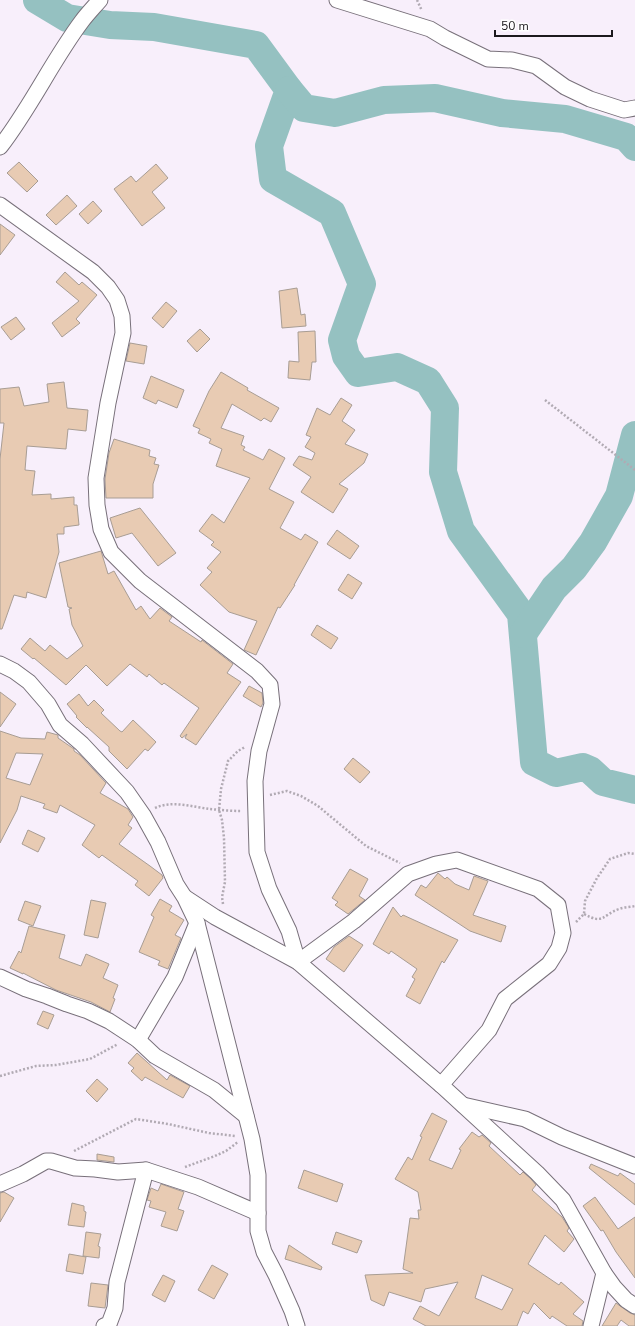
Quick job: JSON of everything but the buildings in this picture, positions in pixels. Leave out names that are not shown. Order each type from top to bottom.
[{"type":"street","points":[[3,139],[82,20],[100,0]]},
{"type":"street","points":[[336,0],[430,29],[488,59],[512,60],[536,66],[565,87],[590,99],[624,110],[635,108]]},
{"type":"street","points":[[0,205],[93,272],[108,287],[117,300],[122,316],[123,333],[108,403],[96,478],[97,505],[101,529],[111,552],[140,581],[257,671],[270,685],[272,704],[259,752],[255,781],[257,852],[269,889],[289,931],[298,962]]},
{"type":"street","points":[[0,664],[14,671],[29,682],[48,704],[60,724],[82,744],[126,792],[142,814],[158,842],[176,884],[197,922],[252,1139],[258,1175],[258,1231],[264,1252],[276,1275],[297,1326]]},
{"type":"street","points":[[298,962],[354,921],[408,874],[436,864],[457,860],[538,889],[558,905],[564,933],[560,948],[549,964],[505,999],[489,1030],[442,1085]]},
{"type":"street","points":[[185,898],[227,924],[298,962],[442,1085],[537,1173],[563,1200],[614,1287],[626,1300],[635,1306]]},
{"type":"street","points":[[134,1038],[174,977],[197,922]]},
{"type":"street","points":[[0,977],[26,989],[88,1011],[109,1021],[134,1038],[155,1056],[214,1090],[246,1116]]},
{"type":"street","points":[[463,1105],[525,1119],[562,1137],[635,1166]]},
{"type":"street","points":[[0,1184],[23,1174],[46,1161],[75,1168],[118,1172],[146,1170],[198,1187],[258,1213]]},
{"type":"street","points":[[104,1326],[109,1324],[115,1308],[116,1282],[146,1170]]},
{"type":"street","points":[[591,1326],[604,1272]]},
{"type":"path","points":[[545,400],[635,470]]},
{"type":"path","points":[[227,924],[223,912],[222,897],[225,882],[224,838],[219,810],[221,789],[228,761],[238,751],[264,734]]},
{"type":"path","points":[[142,814],[160,805],[179,804],[219,810],[248,811],[269,795],[287,791],[301,796],[318,806],[366,846],[416,872]]},
{"type":"path","points":[[564,933],[584,914],[585,901],[597,878],[610,860],[628,853],[635,854]]},
{"type":"path","points":[[584,914],[594,919],[602,919],[619,909],[635,906]]},
{"type":"path","points":[[0,1076],[36,1066],[56,1065],[90,1060],[120,1043],[134,1038]]},
{"type":"path","points":[[51,1161],[79,1149],[136,1119],[209,1133],[252,1139]]},
{"type":"path","points":[[180,1168],[215,1156],[226,1151],[237,1143],[252,1139]]},
{"type":"waterway","points":[[37,0],[67,18],[110,25],[154,27],[256,45],[289,90],[269,146],[273,179],[332,213],[362,284],[342,340],[346,356],[358,373],[397,367],[428,381],[445,408],[443,472],[461,531],[521,614],[534,762],[556,773],[583,767],[590,770],[603,782],[635,790]]},
{"type":"waterway","points":[[289,90],[304,108],[335,113],[384,100],[435,98],[502,113],[565,119],[626,137],[635,147]]},
{"type":"waterway","points":[[523,634],[554,588],[574,568],[593,542],[619,496],[635,435]]}]
